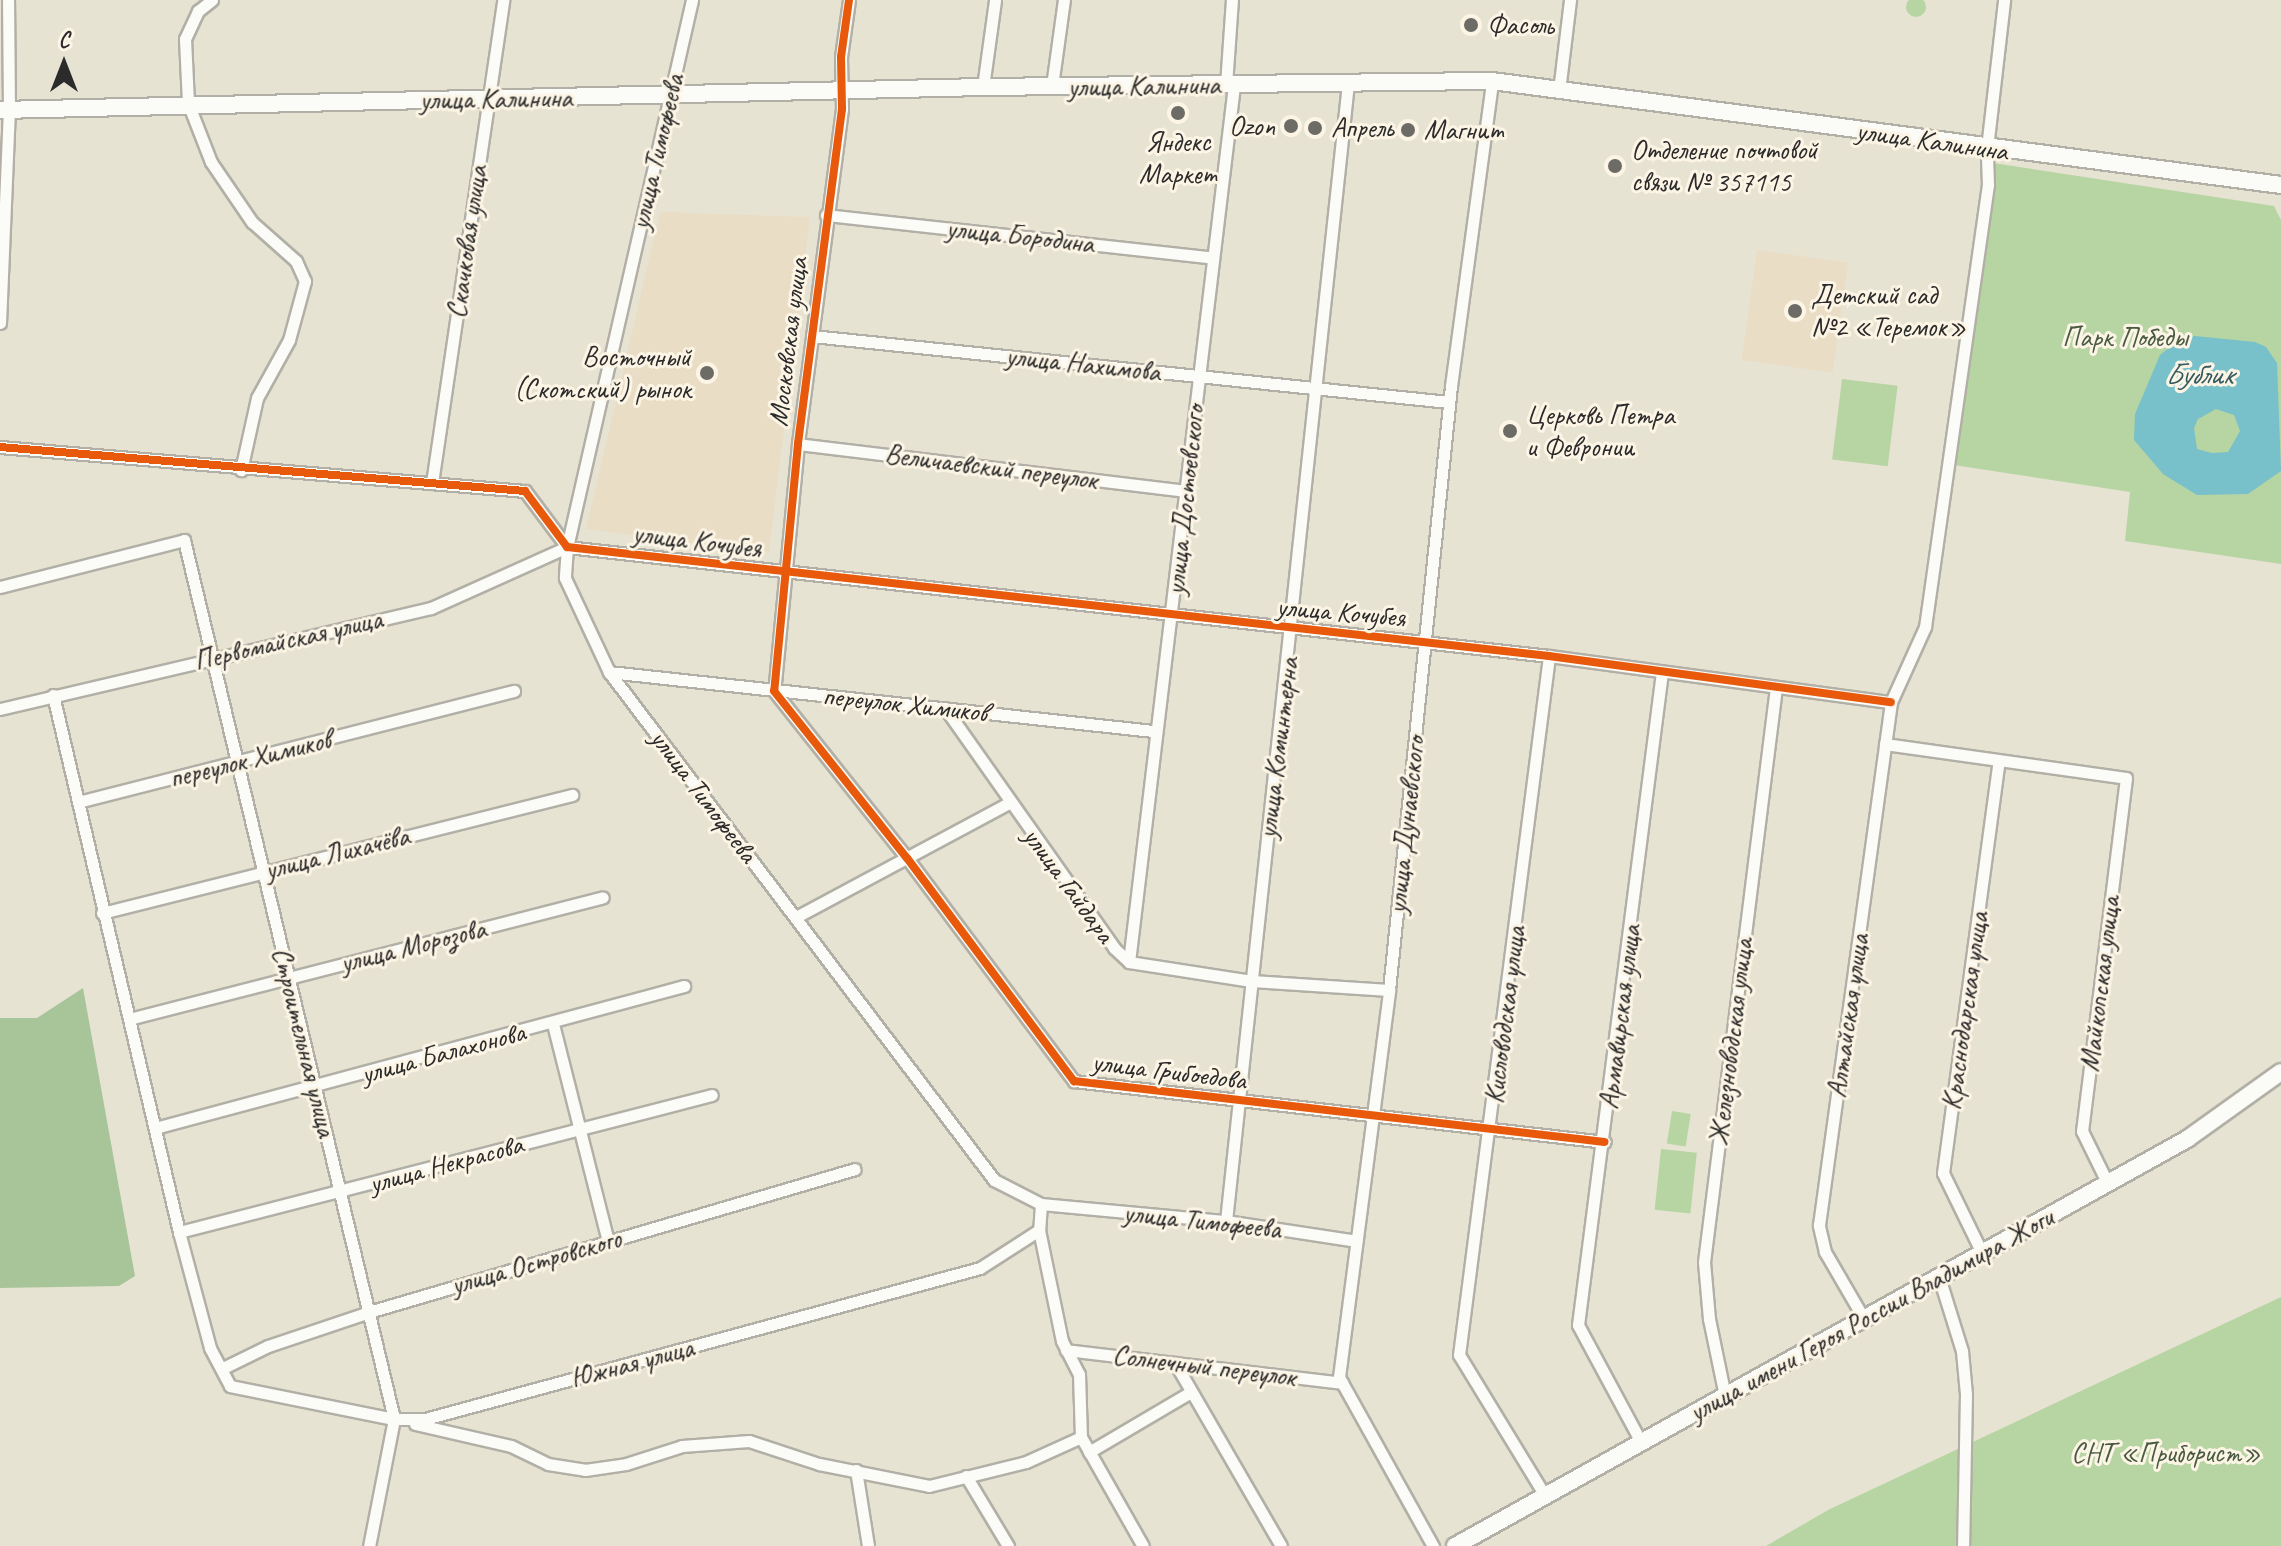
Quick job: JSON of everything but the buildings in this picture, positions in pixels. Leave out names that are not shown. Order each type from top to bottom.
[{"type":"main road","name":"улица Калинина","points":[[5,110],[188,103],[488,100],[983,87],[1492,81],[2281,185]]},
{"type":"main road","name":"улица имени Героя России Владимира Жоги","points":[[1455,1546],[2187,1139],[2281,1072]]},
{"type":"street","points":[[0,323],[8,0]]},
{"type":"street","points":[[212,0],[198,11],[185,39],[188,103],[211,162],[252,222],[296,261],[305,281],[289,340],[257,398],[241,470]]},
{"type":"street","name":"Скачковая улица","points":[[432,483],[503,0]]},
{"type":"street","name":"улица Тимофеева","points":[[692,0],[567,547],[565,578],[609,672],[994,1180],[1041,1204],[1226,1221],[1356,1241]]},
{"type":"street","name":"Московская улица","points":[[774,691],[783,573],[842,91],[849,0]]},
{"type":"street","points":[[983,87],[995,0]]},
{"type":"street","points":[[1052,86],[1064,0]]},
{"type":"street","name":"улица Достоевского","points":[[1129,962],[1153,731],[1172,618],[1213,258],[1230,85],[1232,0]]},
{"type":"street","points":[[1559,91],[1570,0]]},
{"type":"street","name":"Алтайская улица","points":[[1864,1319],[1825,1252],[1819,1225],[1891,702],[1925,627],[1988,185],[1987,148],[2004,0]]},
{"type":"street","name":"улица Дунаевского","points":[[1342,1383],[1356,1241],[1389,990],[1449,402],[1492,81]]},
{"type":"street","name":"улица Коминтерна","points":[[1226,1221],[1318,389],[1348,84]]},
{"type":"street","name":"улица Бородина","points":[[826,215],[1213,258]]},
{"type":"street","name":"улица Нахимова","points":[[812,336],[1449,402]]},
{"type":"street","name":"Величаевский переулок","points":[[798,444],[1185,491]]},
{"type":"street","points":[[0,447],[241,470],[525,491],[567,547]]},
{"type":"street","name":"Строительная улица","points":[[0,587],[184,540],[287,978],[372,1311],[394,1419],[369,1546]]},
{"type":"street","name":"улица Кочубея","points":[[567,547],[1172,618],[1549,656],[1891,702]]},
{"type":"street","name":"Первомайская улица","points":[[0,709],[210,657],[431,608],[567,547]]},
{"type":"street","name":"Кисловодская улица","points":[[1544,1494],[1459,1355],[1492,1126],[1549,656]]},
{"type":"street","name":"переулок Химиков","points":[[609,672],[1153,731]]},
{"type":"street","name":"Армавирская улица","points":[[1641,1442],[1578,1325],[1605,1142],[1662,672]]},
{"type":"street","name":"Железноводская улица","points":[[1725,1396],[1709,1319],[1704,1262],[1776,687]]},
{"type":"street","name":"переулок Химиков","points":[[78,802],[514,691]]},
{"type":"street","name":"улица Грибоедова","points":[[774,691],[907,858],[1074,1081],[1374,1117],[1492,1126],[1605,1142]]},
{"type":"street","points":[[53,695],[179,1232],[210,1348],[223,1368]]},
{"type":"street","name":"улица Гайдара","points":[[945,708],[1114,948],[1129,962],[1252,981],[1389,990]]},
{"type":"street","points":[[1885,744],[1999,761]]},
{"type":"street","name":"Майкопская улица","points":[[1999,761],[2126,778],[2082,1131],[2108,1184]]},
{"type":"street","name":"Краснодарская улица","points":[[1982,1253],[1943,1173],[1999,761]]},
{"type":"street","name":"улица Лихачёва","points":[[102,913],[572,795]]},
{"type":"street","points":[[796,917],[1009,803]]},
{"type":"street","name":"улица Морозова","points":[[129,1019],[603,897]]},
{"type":"street","name":"улица Балахонова","points":[[155,1128],[553,1024],[684,986]]},
{"type":"street","points":[[553,1024],[608,1241]]},
{"type":"street","name":"улица Некрасова","points":[[179,1232],[712,1095]]},
{"type":"street","name":"улица Островского","points":[[223,1368],[268,1346],[372,1311],[855,1169]]},
{"type":"street","points":[[1041,1204],[1039,1230],[1066,1350],[1079,1374],[1081,1437],[1143,1546]]},
{"type":"street","name":"Южная улица","points":[[223,1368],[230,1386],[394,1419],[425,1419],[980,1268],[1039,1230]]},
{"type":"street","points":[[1939,1277],[1962,1351],[1966,1394],[1963,1546]]},
{"type":"street","name":"Солнечный переулок","points":[[1066,1350],[1342,1383]]},
{"type":"street","points":[[1175,1363],[1281,1546]]},
{"type":"street","points":[[1342,1383],[1433,1546]]},
{"type":"street","points":[[1089,1452],[1191,1392]]},
{"type":"street","points":[[394,1419],[511,1446],[548,1464],[585,1470],[718,1441],[749,1441],[911,1485],[1026,1462],[1081,1437]]},
{"type":"street","points":[[856,1470],[868,1546]]},
{"type":"street","points":[[966,1476],[1008,1546]]},
{"type":"shaded area","name":"Восточный (Скотский) рынок","points":[[660,212],[810,217],[769,553],[586,529]]},
{"type":"shaded area","name":"Детский сад №2 «Теремок»","points":[[1757,250],[1848,263],[1833,373],[1742,360]]},
{"type":"green space","points":[[1916,-3],[1923,0],[1926,7],[1923,14],[1916,17],[1909,14],[1906,7],[1909,0]]},
{"type":"green space","name":"Парк Победы","points":[[1993,163],[2274,206],[2281,220],[2281,564],[2125,541],[2130,492],[1947,464]]},
{"type":"green space","points":[[1842,379],[1898,386],[1888,466],[1832,459]]},
{"type":"green space","points":[[83,988],[135,1276],[119,1286],[0,1288],[0,1018],[37,1018]]},
{"type":"green space","points":[[1672,1111],[1691,1114],[1686,1147],[1667,1144]]},
{"type":"green space","points":[[1661,1149],[1697,1153],[1690,1213],[1655,1210]]},
{"type":"green space","name":"СНТ «Приборист»","points":[[2281,1297],[2281,1546],[1766,1546],[1828,1510]]},
{"type":"water","name":"Бублик","points":[[2185,335],[2255,342],[2266,347],[2277,363],[2281,471],[2248,494],[2197,495],[2163,474],[2134,440],[2135,414],[2160,355]],"holes":[[[2216,409],[2234,415],[2240,431],[2228,452],[2212,453],[2197,449],[2194,428],[2198,419]]]},
{"type":"cycle path","points":[[849,0],[841,57],[842,109],[798,444],[774,691],[907,858],[1074,1081],[1605,1142]]},
{"type":"cycle path","points":[[0,447],[525,491],[567,547],[1549,656],[1891,702]]},
{"type":"place","name":"Фасоль","points":[[1471,25]]},
{"type":"place","name":"Яндекс Маркет","points":[[1178,113]]},
{"type":"place","name":"Ozon","points":[[1291,126]]},
{"type":"place","name":"Апрель","points":[[1315,128]]},
{"type":"place","name":"Магнит","points":[[1408,130]]},
{"type":"place","name":"Отделение почтовой связи № 357115","points":[[1615,166]]},
{"type":"place","name":"Детский сад №2 «Теремок»","points":[[1795,311]]},
{"type":"place","name":"Восточный (Скотский) рынок","points":[[707,373]]},
{"type":"place","name":"Церковь Петра и Февронии","points":[[1510,431]]}]
